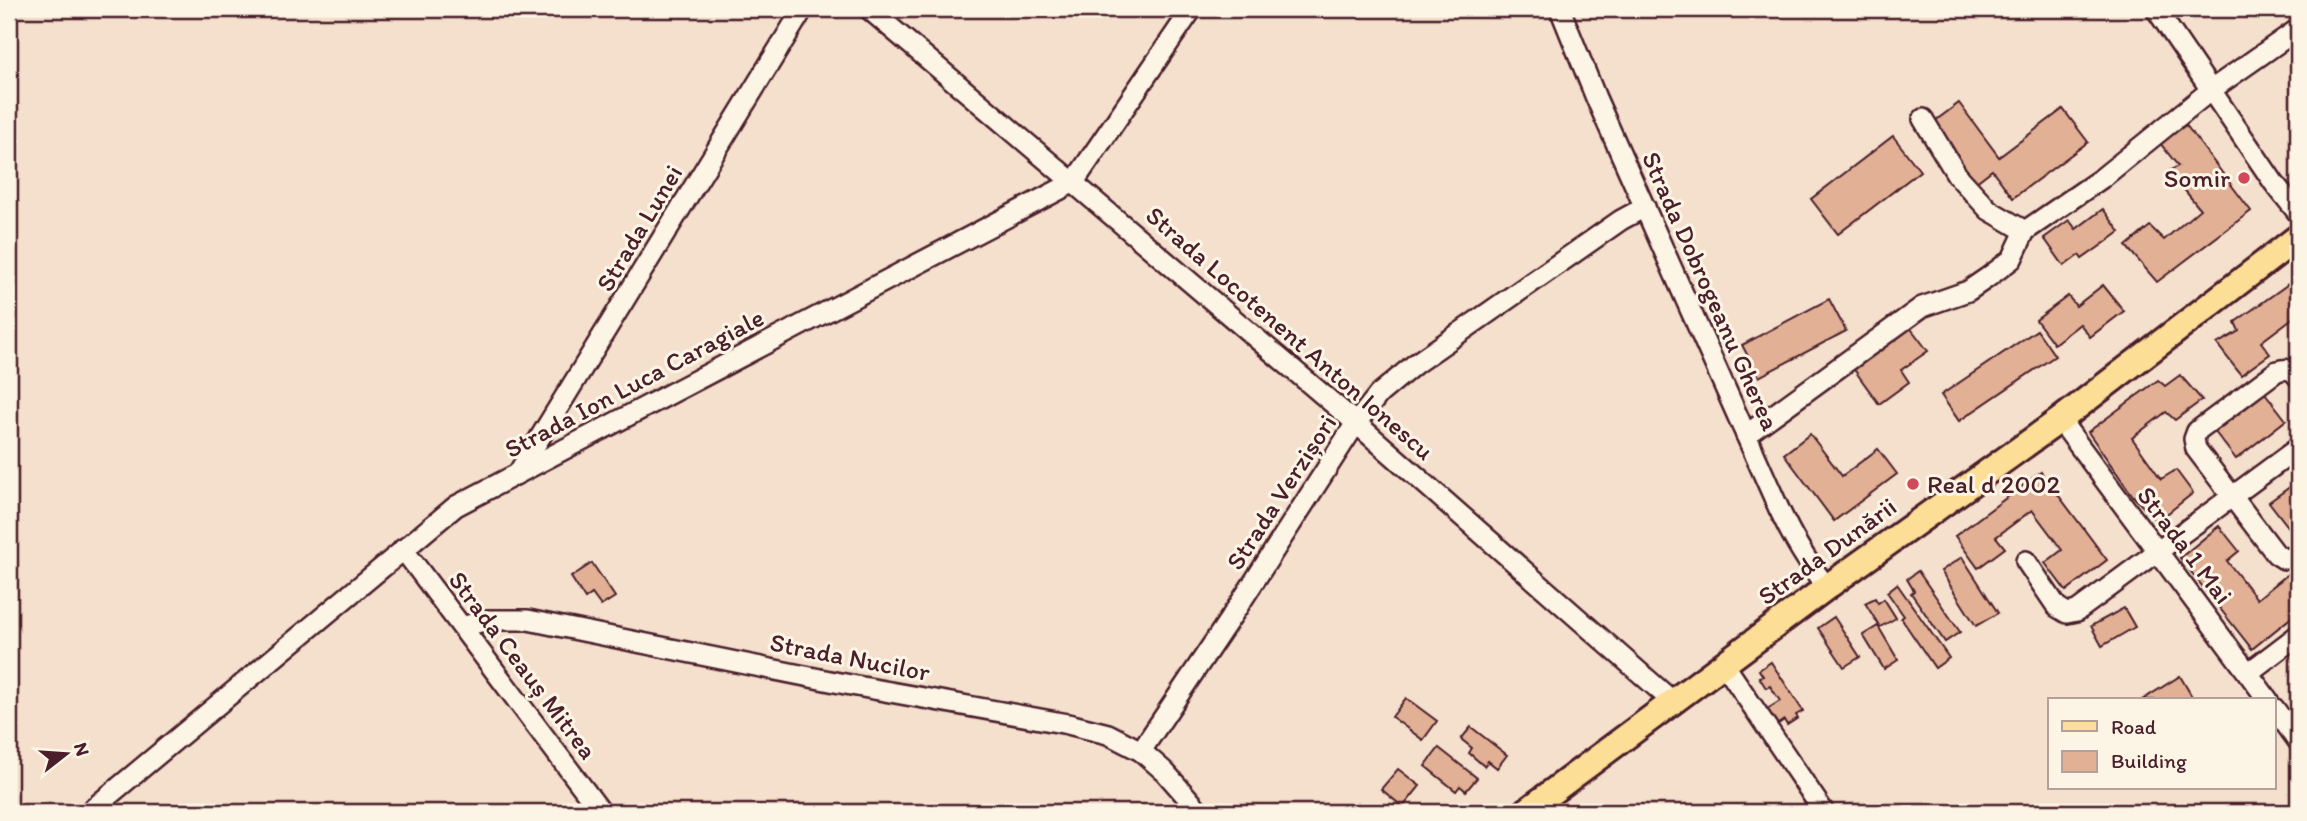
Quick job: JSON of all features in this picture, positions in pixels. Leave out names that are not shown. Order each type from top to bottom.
[{"type":"main road","name":"Strada Dunării","points":[[1525,812],[1827,587],[2060,420],[2298,237]]},
{"type":"street","name":"Strada Lunei","points":[[519,473],[803,9]]},
{"type":"street","name":"Strada Locotenent Anton Ionescu","points":[[869,9],[1356,423],[1672,701]]},
{"type":"street","name":"Strada Ion Luca Caragiale","points":[[89,812],[456,506],[1074,182],[1192,9]]},
{"type":"street","name":"Strada Dobrogeanu Gherea","points":[[1560,9],[1596,98],[1795,543],[1827,587]]},
{"type":"street","points":[[2156,9],[2274,183],[2298,213]]},
{"type":"street","points":[[1746,435],[1922,307],[1968,291],[1987,278],[2012,259],[2025,231],[2102,178],[2211,90],[2298,29]]},
{"type":"street","points":[[1923,119],[1957,174],[1989,210],[2025,231]]},
{"type":"street","name":"Strada Verzișori","points":[[1141,751],[1356,423],[1379,394],[1415,364],[1645,206]]},
{"type":"street","points":[[2298,377],[2294,371],[2286,368],[2277,371],[2197,431],[2194,439],[2196,449],[2276,554],[2284,559],[2298,553]]},
{"type":"street","name":"Strada 1 Mai","points":[[2060,420],[2267,698]]},
{"type":"street","points":[[2026,561],[2057,607],[2067,614],[2077,611],[2298,447]]},
{"type":"street","name":"Strada Ceauș Mitrea","points":[[403,549],[601,812]]},
{"type":"street","name":"Strada Nucilor","points":[[462,627],[487,620],[528,620],[840,684],[1068,724],[1108,734],[1141,751],[1165,772],[1200,812]]},
{"type":"street","points":[[2248,673],[2298,635]]},
{"type":"street","points":[[1724,664],[1825,812]]},
{"type":"street","points":[[2276,711],[2298,741]]},
{"type":"building","points":[[1959,103],[1999,157],[2063,109],[2088,142],[2013,198],[1992,170],[1975,183],[1931,124]]},
{"type":"building","points":[[2186,125],[2251,211],[2157,282],[2126,246],[2150,226],[2164,240],[2200,209],[2169,171],[2178,166],[2160,143]]},
{"type":"building","points":[[1893,136],[1920,171],[1838,234],[1811,199]]},
{"type":"building","points":[[2103,209],[2120,232],[2082,259],[2079,255],[2064,266],[2044,238],[2069,220],[2076,229]]},
{"type":"building","points":[[2298,277],[2298,321],[2294,317],[2261,342],[2270,354],[2241,375],[2217,344],[2239,331],[2235,322]]},
{"type":"building","points":[[2103,285],[2124,311],[2090,337],[2080,324],[2054,344],[2036,320],[2068,296],[2076,306]]},
{"type":"building","points":[[1829,299],[1846,331],[1759,377],[1742,345]]},
{"type":"building","points":[[1909,326],[1928,351],[1901,370],[1909,382],[1879,404],[1853,368]]},
{"type":"building","points":[[2037,330],[2055,356],[1959,421],[1941,395]]},
{"type":"building","points":[[2180,375],[2202,400],[2175,420],[2166,412],[2132,438],[2161,479],[2176,470],[2193,493],[2157,522],[2133,496],[2088,432],[2158,380],[2165,386]]},
{"type":"building","points":[[2265,393],[2286,420],[2236,459],[2215,432]]},
{"type":"building","points":[[1810,434],[1842,476],[1878,449],[1897,474],[1834,521],[1784,454]]},
{"type":"building","points":[[2041,472],[2107,560],[2066,591],[2045,563],[2062,550],[2032,510],[1996,537],[2005,548],[1978,568],[1955,536]]},
{"type":"building","points":[[2298,481],[2298,523],[2290,529],[2269,502]]},
{"type":"building","points":[[2219,526],[2239,551],[2227,561],[2257,599],[2298,566],[2298,612],[2252,649],[2180,558]]},
{"type":"building","points":[[1962,557],[1998,613],[1976,626],[1941,571]]},
{"type":"building","points":[[592,563],[615,597],[601,606],[592,594],[585,599],[571,577]]},
{"type":"building","points":[[1918,571],[1960,632],[1945,642],[1911,593],[1914,591],[1907,579]]},
{"type":"building","points":[[1897,584],[1949,658],[1935,668],[1887,592]]},
{"type":"building","points":[[1875,598],[1878,603],[1884,599],[1896,618],[1880,627],[1865,603]]},
{"type":"building","points":[[2124,608],[2135,627],[2102,646],[2091,626]]},
{"type":"building","points":[[1834,617],[1860,657],[1844,667],[1818,628]]},
{"type":"building","points":[[1878,626],[1898,660],[1884,669],[1863,635]]},
{"type":"building","points":[[1771,662],[1803,711],[1787,725],[1784,720],[1774,727],[1764,711],[1780,701],[1770,686],[1766,688],[1759,677],[1763,676],[1759,670]]},
{"type":"building","points":[[2180,676],[2193,698],[2145,698]]},
{"type":"building","points":[[1406,698],[1437,721],[1423,740],[1392,717]]},
{"type":"building","points":[[1471,727],[1507,755],[1497,768],[1488,761],[1484,766],[1469,753],[1472,748],[1461,739]]},
{"type":"building","points":[[1439,748],[1477,778],[1466,791],[1460,786],[1456,791],[1425,766]]},
{"type":"building","points":[[1398,769],[1420,786],[1403,807],[1381,789]]},
{"type":"place","name":"Somir","points":[[2244,178]]},
{"type":"place","name":"Real d 2002","points":[[1913,484]]}]
